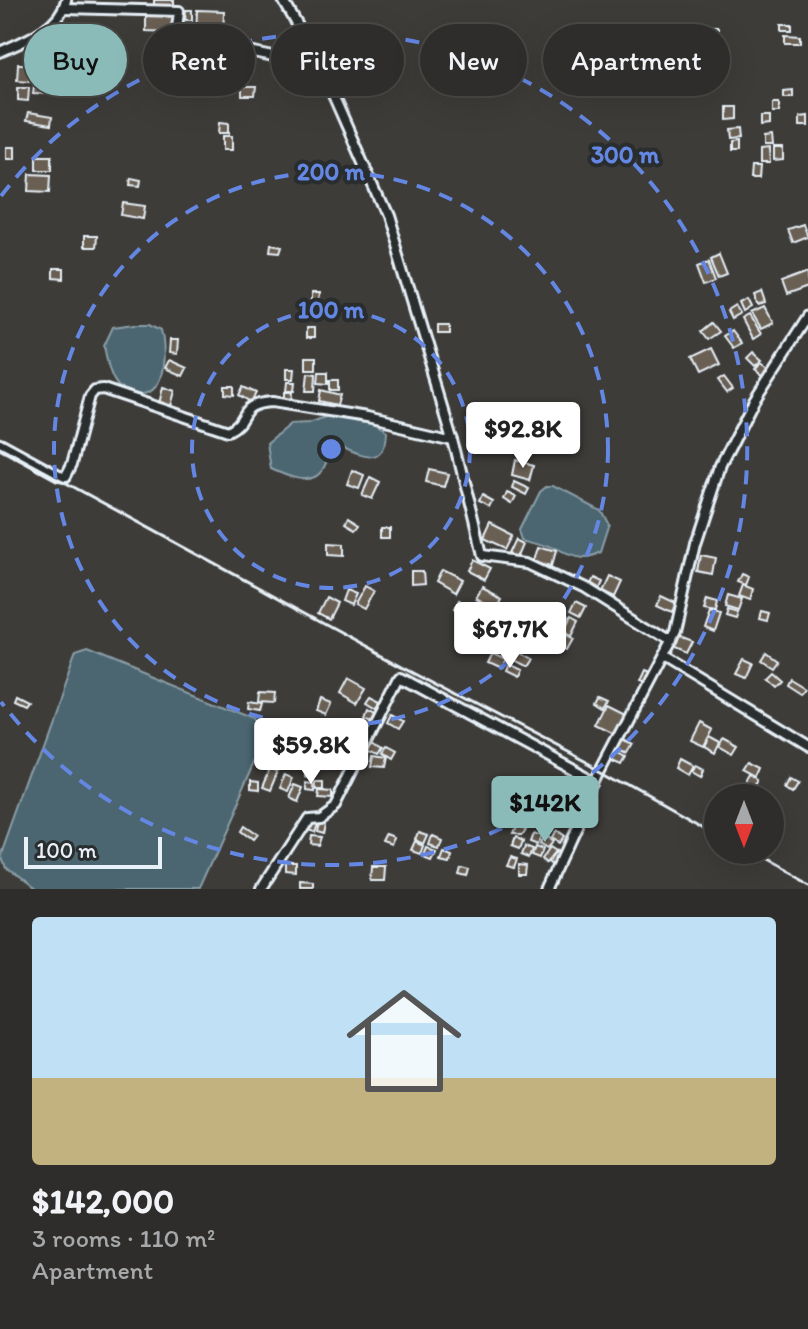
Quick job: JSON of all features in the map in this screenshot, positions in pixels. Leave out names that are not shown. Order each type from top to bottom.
[{"type":"street","points":[[283,0],[317,59],[386,215],[453,437],[482,556],[530,562],[585,588],[671,642]]},
{"type":"street","points":[[0,52],[30,38],[57,19],[66,4],[179,11],[176,37],[271,57]]},
{"type":"street","points":[[549,889],[598,782],[671,642],[695,543],[720,467],[754,400],[808,316]]},
{"type":"street","points":[[0,443],[66,476],[90,396],[95,390],[103,389],[228,431],[237,427],[247,409],[256,403],[272,402],[367,417],[453,437]]},
{"type":"street","points":[[663,659],[808,747]]},
{"type":"street","points":[[261,889],[307,818],[319,817],[336,805],[401,676],[598,782]]},
{"type":"water","points":[[150,324],[161,330],[164,347],[160,378],[156,386],[142,394],[127,392],[116,383],[104,346],[113,327]]},
{"type":"water","points":[[336,413],[366,420],[386,432],[380,452],[375,456],[360,455],[334,444],[322,470],[309,479],[271,469],[267,443],[290,424],[309,423]]},
{"type":"water","points":[[553,486],[599,510],[607,525],[598,553],[576,558],[525,538],[522,529],[541,491]]},
{"type":"water","points":[[87,651],[255,719],[263,733],[257,757],[198,889],[32,889],[6,869],[2,859],[75,655]]},
{"type":"building","points":[[154,0],[174,0],[174,8],[154,8]]},
{"type":"building","points":[[186,10],[192,10],[192,20],[185,20]]},
{"type":"building","points":[[197,10],[224,11],[224,24],[196,24]]},
{"type":"building","points":[[146,15],[174,16],[174,24],[146,24]]},
{"type":"building","points":[[782,24],[792,24],[792,30],[782,30]]},
{"type":"building","points":[[785,35],[800,36],[800,43],[785,43]]},
{"type":"building","points":[[18,64],[24,64],[24,81],[17,80]]},
{"type":"building","points":[[18,87],[24,87],[24,96],[28,96],[28,101],[18,100]]},
{"type":"building","points":[[793,90],[793,97],[784,97],[784,91]]},
{"type":"building","points":[[772,102],[779,102],[779,112],[772,112]]},
{"type":"building","points":[[723,107],[733,107],[733,119],[723,120]]},
{"type":"building","points":[[28,113],[52,117],[51,125],[26,121]]},
{"type":"building","points":[[760,116],[769,116],[769,125],[760,126]]},
{"type":"building","points":[[808,116],[808,126],[800,126],[800,117]]},
{"type":"building","points":[[220,122],[229,123],[229,133],[219,133]]},
{"type":"building","points":[[738,129],[739,139],[728,140],[727,130]]},
{"type":"building","points":[[223,136],[232,136],[232,150],[223,150]]},
{"type":"building","points":[[771,137],[772,147],[763,147],[763,138]]},
{"type":"building","points":[[737,142],[737,152],[730,152],[730,143]]},
{"type":"building","points":[[7,147],[15,147],[15,159],[7,159]]},
{"type":"building","points":[[773,149],[783,149],[783,160],[773,161]]},
{"type":"building","points":[[768,150],[769,164],[759,164],[759,151]]},
{"type":"building","points":[[37,156],[52,156],[52,170],[37,170]]},
{"type":"building","points":[[751,167],[759,167],[758,179],[750,179]]},
{"type":"building","points":[[30,174],[51,175],[50,192],[29,191]]},
{"type":"building","points":[[131,178],[141,180],[140,186],[130,185]]},
{"type":"building","points":[[123,203],[145,206],[143,219],[121,215]]},
{"type":"building","points":[[803,225],[808,237],[793,243],[788,230]]},
{"type":"building","points":[[84,236],[97,236],[96,247],[84,247]]},
{"type":"building","points":[[271,244],[282,246],[280,252],[270,251]]},
{"type":"building","points":[[719,253],[727,273],[719,276],[711,257]]},
{"type":"building","points":[[709,259],[716,278],[706,282],[699,263]]},
{"type":"building","points":[[53,269],[64,269],[64,279],[53,278]]},
{"type":"building","points":[[808,272],[808,288],[786,296],[781,282]]},
{"type":"building","points":[[762,292],[766,304],[759,306],[755,295]]},
{"type":"building","points":[[311,294],[319,294],[318,304],[311,303]]},
{"type":"building","points":[[749,300],[753,308],[745,313],[741,304]]},
{"type":"building","points":[[309,306],[317,306],[317,316],[309,315]]},
{"type":"building","points":[[737,307],[742,315],[733,320],[729,312]]},
{"type":"building","points":[[765,308],[773,323],[761,329],[752,314]]},
{"type":"building","points":[[750,316],[761,334],[753,339],[743,320]]},
{"type":"building","points":[[714,322],[721,331],[709,339],[703,331]]},
{"type":"building","points":[[434,324],[445,324],[445,332],[434,332]]},
{"type":"building","points":[[306,328],[314,328],[314,338],[306,338]]},
{"type":"building","points":[[733,331],[742,343],[734,348],[725,336]]},
{"type":"building","points":[[170,340],[178,340],[177,354],[169,353]]},
{"type":"building","points":[[711,349],[719,365],[698,375],[690,359]]},
{"type":"building","points":[[753,352],[762,360],[755,366],[747,358]]},
{"type":"building","points":[[306,357],[316,357],[316,369],[306,369]]},
{"type":"building","points":[[169,360],[187,368],[183,376],[165,368]]},
{"type":"building","points":[[761,362],[770,368],[764,376],[755,369]]},
{"type":"building","points":[[286,369],[294,369],[293,379],[286,379]]},
{"type":"building","points":[[319,372],[328,372],[328,384],[318,383]]},
{"type":"building","points":[[308,373],[316,374],[315,391],[306,391]]},
{"type":"building","points":[[724,376],[733,388],[727,392],[718,380]]},
{"type":"building","points":[[330,380],[338,380],[338,390],[330,390]]},
{"type":"building","points":[[287,382],[295,382],[294,391],[286,391]]},
{"type":"building","points":[[225,386],[234,386],[234,395],[225,394]]},
{"type":"building","points":[[163,387],[175,391],[171,406],[159,404]]},
{"type":"building","points":[[243,387],[256,393],[251,402],[239,395]]},
{"type":"building","points":[[321,390],[340,395],[337,405],[319,401]]},
{"type":"building","points":[[284,392],[292,392],[291,402],[284,401]]},
{"type":"building","points":[[515,460],[534,465],[530,480],[512,475]]},
{"type":"building","points":[[429,469],[447,473],[443,486],[426,482]]},
{"type":"building","points":[[352,470],[364,475],[359,488],[347,484]]},
{"type":"building","points":[[370,477],[380,482],[372,499],[362,495]]},
{"type":"building","points":[[514,481],[529,488],[526,494],[512,487]]},
{"type":"building","points":[[507,492],[516,496],[512,504],[504,499]]},
{"type":"building","points":[[483,497],[494,503],[491,509],[480,504]]},
{"type":"building","points":[[349,517],[360,524],[356,529],[346,523]]},
{"type":"building","points":[[492,525],[514,536],[507,550],[485,540]]},
{"type":"building","points":[[382,527],[390,527],[390,537],[382,537]]},
{"type":"building","points":[[519,538],[527,542],[521,556],[512,553]]},
{"type":"building","points":[[328,543],[344,544],[344,556],[328,555]]},
{"type":"building","points":[[541,546],[557,551],[553,565],[537,560]]},
{"type":"building","points":[[701,555],[716,558],[713,575],[698,572]]},
{"type":"building","points":[[472,560],[490,569],[484,580],[467,571]]},
{"type":"building","points":[[411,571],[422,571],[423,585],[411,586]]},
{"type":"building","points":[[440,571],[460,581],[453,594],[434,583]]},
{"type":"building","points":[[742,574],[749,577],[746,585],[738,582]]},
{"type":"building","points":[[607,576],[620,582],[613,597],[600,591]]},
{"type":"building","points":[[590,577],[599,581],[596,588],[587,583]]},
{"type":"building","points":[[743,585],[753,589],[750,600],[739,596]]},
{"type":"building","points":[[365,586],[374,591],[364,609],[355,604]]},
{"type":"building","points":[[482,586],[502,596],[496,607],[476,596]]},
{"type":"building","points":[[346,590],[356,594],[351,605],[342,601]]},
{"type":"building","points":[[728,595],[742,599],[738,610],[725,606]]},
{"type":"building","points":[[661,596],[676,603],[672,612],[657,605]]},
{"type":"building","points":[[326,597],[337,603],[329,619],[318,613]]},
{"type":"building","points":[[707,598],[717,601],[715,610],[704,608]]},
{"type":"building","points":[[457,601],[472,609],[468,618],[452,610]]},
{"type":"building","points":[[576,603],[586,608],[581,618],[571,613]]},
{"type":"building","points":[[487,606],[495,610],[491,616],[484,612]]},
{"type":"building","points":[[727,609],[737,612],[735,618],[725,615]]},
{"type":"building","points":[[709,610],[719,613],[713,631],[703,627]]},
{"type":"building","points":[[762,611],[770,613],[768,620],[760,618]]},
{"type":"building","points":[[571,618],[578,622],[571,636],[564,632]]},
{"type":"building","points":[[556,630],[573,638],[567,649],[551,640]]},
{"type":"building","points":[[676,636],[692,642],[686,654],[672,648]]},
{"type":"building","points":[[502,637],[510,638],[510,647],[502,647]]},
{"type":"building","points":[[512,649],[528,658],[523,666],[508,658]]},
{"type":"building","points":[[766,652],[777,660],[772,667],[761,660]]},
{"type":"building","points":[[490,653],[503,659],[498,669],[485,663]]},
{"type":"building","points":[[744,659],[753,663],[746,678],[736,674]]},
{"type":"building","points":[[505,664],[517,670],[514,677],[502,671]]},
{"type":"building","points":[[771,672],[780,680],[774,686],[765,678]]},
{"type":"building","points":[[642,673],[647,675],[642,686],[637,684]]},
{"type":"building","points":[[348,678],[366,688],[357,703],[340,693]]},
{"type":"building","points":[[789,678],[804,687],[800,693],[786,684]]},
{"type":"building","points":[[260,692],[275,693],[274,703],[259,702]]},
{"type":"building","points":[[15,695],[27,701],[24,705],[13,700]]},
{"type":"building","points":[[371,696],[381,701],[377,708],[367,702]]},
{"type":"building","points":[[600,697],[609,701],[605,708],[597,703]]},
{"type":"building","points":[[320,700],[331,704],[326,715],[316,711]]},
{"type":"building","points":[[249,702],[262,704],[260,711],[248,709]]},
{"type":"building","points":[[609,705],[627,714],[617,734],[599,725]]},
{"type":"building","points":[[369,708],[376,712],[373,719],[366,716]]},
{"type":"building","points":[[392,715],[403,721],[398,729],[388,723]]},
{"type":"building","points":[[699,723],[712,730],[703,747],[690,741]]},
{"type":"building","points":[[709,737],[720,743],[715,753],[704,747]]},
{"type":"building","points":[[625,739],[635,744],[630,753],[621,748]]},
{"type":"building","points":[[724,739],[739,747],[734,755],[720,747]]},
{"type":"building","points":[[374,742],[383,748],[379,754],[370,749]]},
{"type":"building","points":[[386,748],[395,753],[391,760],[382,754]]},
{"type":"building","points":[[620,751],[629,756],[625,763],[616,759]]},
{"type":"building","points":[[374,756],[386,758],[384,768],[372,767]]},
{"type":"building","points":[[680,759],[693,766],[688,775],[676,768]]},
{"type":"building","points":[[752,763],[764,769],[760,778],[747,771]]},
{"type":"building","points":[[695,765],[703,769],[700,776],[691,771]]},
{"type":"building","points":[[308,767],[316,768],[316,776],[308,775]]},
{"type":"building","points":[[270,769],[278,772],[270,791],[262,788]]},
{"type":"building","points":[[286,774],[294,777],[288,792],[280,789]]},
{"type":"building","points":[[754,776],[763,781],[761,784],[750,784]]},
{"type":"building","points":[[791,777],[798,781],[793,789],[787,785]]},
{"type":"building","points":[[317,780],[325,780],[325,788],[317,788]]},
{"type":"building","points":[[307,781],[315,782],[315,790],[307,789]]},
{"type":"building","points":[[250,782],[258,783],[258,791],[250,790]]},
{"type":"building","points":[[295,784],[303,787],[297,802],[289,798]]},
{"type":"building","points":[[319,789],[333,790],[333,797],[318,796]]},
{"type":"building","points":[[308,821],[315,823],[312,832],[301,829]]},
{"type":"building","points":[[317,821],[324,822],[322,833],[315,831]]},
{"type":"building","points":[[513,826],[522,829],[519,835],[509,835]]},
{"type":"building","points":[[240,827],[253,836],[249,841],[237,832]]},
{"type":"building","points":[[420,831],[429,834],[425,843],[417,839]]},
{"type":"building","points":[[433,834],[442,838],[439,846],[430,843]]},
{"type":"building","points":[[531,834],[539,837],[536,845],[528,842]]},
{"type":"building","points":[[554,834],[562,840],[558,846],[550,841]]},
{"type":"building","points":[[309,836],[320,837],[317,846],[308,845]]},
{"type":"building","points":[[389,837],[397,840],[394,848],[385,845]]},
{"type":"building","points":[[513,838],[521,841],[518,849],[510,846]]},
{"type":"building","points":[[543,838],[552,844],[547,850],[539,845]]},
{"type":"building","points":[[417,841],[425,845],[422,853],[413,850]]},
{"type":"building","points":[[428,846],[437,849],[433,857],[425,854]]},
{"type":"building","points":[[524,846],[532,849],[529,857],[521,854]]},
{"type":"building","points":[[535,847],[543,850],[540,858],[532,855]]},
{"type":"building","points":[[444,848],[452,851],[450,858],[441,856]]},
{"type":"building","points":[[550,849],[556,853],[548,863],[543,859]]},
{"type":"building","points":[[557,853],[561,856],[555,866],[550,862]]},
{"type":"building","points":[[510,857],[517,859],[514,867],[506,865]]},
{"type":"building","points":[[519,864],[528,865],[527,874],[519,874]]},
{"type":"building","points":[[462,865],[470,867],[468,875],[460,873]]},
{"type":"building","points":[[285,866],[296,866],[296,875],[285,874]]},
{"type":"building","points":[[373,867],[386,867],[385,880],[372,880]]},
{"type":"building","points":[[300,883],[313,884],[313,889],[300,889]]},
{"type":"railway","points":[[0,447],[704,827]]},
{"type":"railway","points":[[770,864],[808,885]]}]
